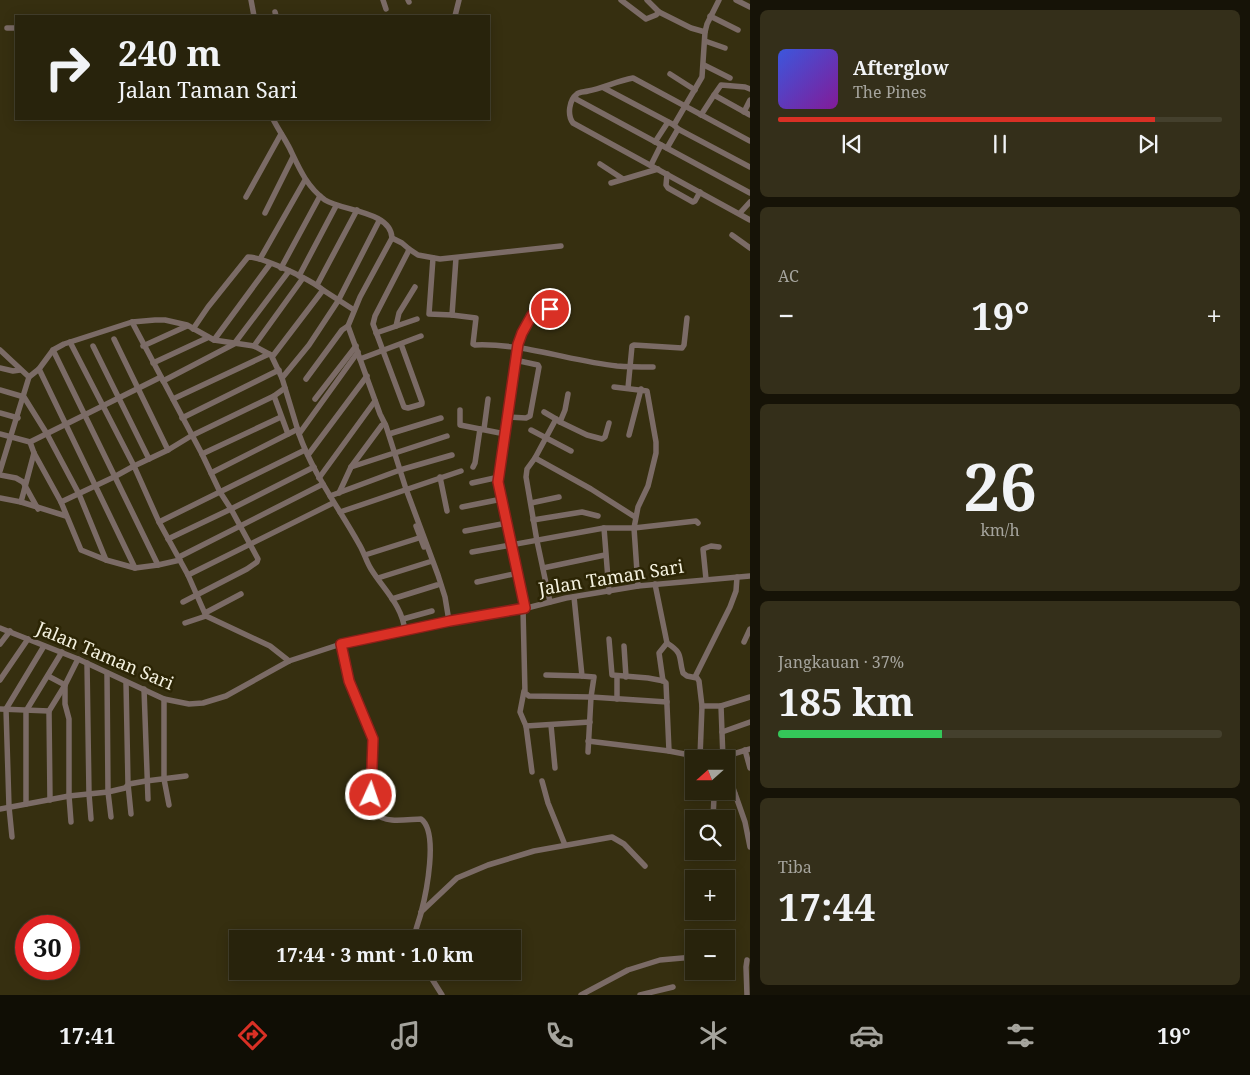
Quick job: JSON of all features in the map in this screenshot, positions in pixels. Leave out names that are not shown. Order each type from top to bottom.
[{"type":"street","points":[[251,0],[254,15]]},
{"type":"street","points":[[383,0],[386,9]]},
{"type":"street","points":[[455,15],[459,0]]},
{"type":"street","points":[[621,0],[646,19],[659,12]]},
{"type":"street","points":[[646,0],[659,12],[691,28],[704,32]]},
{"type":"street","points":[[667,148],[686,105],[702,77],[704,32],[719,0]]},
{"type":"street","points":[[736,0],[750,7]]},
{"type":"street","points":[[710,16],[738,30]]},
{"type":"street","points":[[7,28],[15,28]]},
{"type":"street","points":[[705,41],[725,48]]},
{"type":"street","points":[[704,65],[730,78]]},
{"type":"street","points":[[670,74],[695,90]]},
{"type":"street","points":[[750,141],[634,78],[604,88],[578,93],[569,111],[569,116],[573,122],[750,220]]},
{"type":"street","points":[[701,115],[721,85],[750,89]]},
{"type":"street","points":[[604,88],[750,167]]},
{"type":"street","points":[[714,96],[750,115]]},
{"type":"street","points":[[574,98],[750,193]]},
{"type":"street","points":[[744,112],[750,100]]},
{"type":"street","points":[[274,120],[305,180],[320,196],[336,206],[357,210],[379,221],[387,226],[392,238],[354,310],[348,326],[342,330],[306,379]]},
{"type":"street","points":[[651,164],[668,122]]},
{"type":"street","points":[[246,197],[281,134]]},
{"type":"street","points":[[265,213],[294,157]]},
{"type":"street","points":[[600,164],[623,180]]},
{"type":"street","points":[[611,183],[658,169]]},
{"type":"street","points":[[667,174],[666,185],[669,189],[693,202],[696,201],[700,192]]},
{"type":"street","points":[[260,259],[305,180]]},
{"type":"street","points":[[281,268],[320,196]]},
{"type":"street","points":[[740,213],[750,202]]},
{"type":"street","points":[[254,346],[301,277],[336,206]]},
{"type":"street","points":[[317,285],[357,210]]},
{"type":"street","points":[[282,378],[309,345],[338,301],[379,221]]},
{"type":"street","points":[[732,235],[750,248]]},
{"type":"street","points":[[392,238],[418,255],[440,259],[561,246]]},
{"type":"street","points":[[401,344],[422,404],[406,408],[382,351],[373,321],[409,249]]},
{"type":"street","points":[[143,346],[190,327],[246,259],[251,257],[289,271],[317,285],[338,301],[354,310]]},
{"type":"street","points":[[433,258],[429,314],[476,318],[473,344],[517,346],[617,366],[653,367]]},
{"type":"street","points":[[452,315],[456,258]]},
{"type":"street","points":[[214,340],[270,264]]},
{"type":"street","points":[[0,434],[30,442],[234,344],[289,271]]},
{"type":"street","points":[[396,326],[399,313],[415,287]]},
{"type":"street","points":[[172,399],[271,355],[323,290]]},
{"type":"street","points":[[532,772],[526,726],[520,712],[525,676],[524,608],[499,477],[517,346],[532,315],[550,309]]},
{"type":"street","points":[[628,388],[632,346],[682,348],[687,318]]},
{"type":"street","points":[[376,333],[417,319]]},
{"type":"street","points":[[0,471],[3,455],[12,437],[29,377],[39,369],[54,350],[70,342],[132,322],[160,320],[190,327],[207,338],[214,340],[254,346],[271,355],[279,370],[306,452],[333,503],[365,555],[370,568],[399,609],[403,619],[404,631]]},
{"type":"street","points":[[132,322],[220,492],[258,559],[257,562],[247,569],[183,602]]},
{"type":"street","points":[[348,326],[436,575],[450,621]]},
{"type":"street","points":[[360,359],[421,336]]},
{"type":"street","points":[[153,363],[207,338]]},
{"type":"street","points":[[114,339],[168,450]]},
{"type":"street","points":[[70,342],[134,466],[159,522],[180,559],[205,614],[270,646],[289,661]]},
{"type":"street","points":[[93,346],[149,460]]},
{"type":"street","points":[[315,399],[357,349]]},
{"type":"street","points":[[211,474],[288,434],[298,431],[357,349]]},
{"type":"street","points":[[0,350],[29,377]]},
{"type":"street","points":[[54,350],[158,566]]},
{"type":"street","points":[[508,416],[526,418],[530,416],[539,367],[537,364],[515,360]]},
{"type":"street","points":[[0,368],[13,371],[20,370]]},
{"type":"street","points":[[39,369],[135,568]]},
{"type":"street","points":[[182,418],[279,370]]},
{"type":"street","points":[[159,522],[306,452],[367,376]]},
{"type":"street","points":[[614,387],[647,391],[656,442],[656,453],[648,486],[635,517],[638,586]]},
{"type":"street","points":[[61,502],[149,460],[192,436],[274,396],[285,388]]},
{"type":"street","points":[[630,435],[641,389]]},
{"type":"street","points":[[0,390],[24,396],[79,494],[106,560]]},
{"type":"street","points":[[550,602],[526,477],[527,469],[565,410],[568,394]]},
{"type":"street","points":[[274,396],[288,434]]},
{"type":"street","points":[[473,467],[488,399]]},
{"type":"street","points":[[320,478],[375,401]]},
{"type":"street","points":[[460,410],[460,425],[505,434]]},
{"type":"street","points":[[544,412],[587,435],[602,439],[605,437],[609,422]]},
{"type":"street","points":[[0,413],[18,418]]},
{"type":"street","points":[[202,454],[281,417]]},
{"type":"street","points":[[389,434],[441,418]]},
{"type":"street","points":[[383,422],[389,434],[393,453]]},
{"type":"street","points":[[339,493],[351,467],[383,422]]},
{"type":"street","points":[[531,430],[571,451]]},
{"type":"street","points":[[351,467],[447,436]]},
{"type":"street","points":[[30,442],[61,502],[81,550],[106,560],[135,568],[158,566],[180,559],[323,484]]},
{"type":"street","points":[[21,502],[34,453]]},
{"type":"street","points":[[330,496],[399,470],[452,455]]},
{"type":"street","points":[[535,458],[591,489],[635,517]]},
{"type":"street","points":[[168,539],[314,467]]},
{"type":"street","points":[[340,512],[461,471]]},
{"type":"street","points":[[0,475],[19,479],[26,484],[38,509]]},
{"type":"street","points":[[440,477],[447,511]]},
{"type":"street","points":[[472,483],[499,477]]},
{"type":"street","points":[[531,503],[559,497]]},
{"type":"street","points":[[0,498],[21,502],[38,509],[66,516]]},
{"type":"street","points":[[462,507],[502,499]]},
{"type":"street","points":[[188,575],[333,503]]},
{"type":"street","points":[[533,520],[582,512],[598,516]]},
{"type":"street","points":[[472,552],[604,528],[634,528],[696,521],[698,523]]},
{"type":"street","points":[[465,531],[507,523]]},
{"type":"street","points":[[604,528],[609,592]]},
{"type":"street","points":[[365,555],[422,536]]},
{"type":"street","points":[[706,579],[703,549],[710,546],[719,547]]},
{"type":"street","points":[[427,550],[429,562],[436,575],[441,597],[445,602]]},
{"type":"street","points":[[543,568],[605,555]]},
{"type":"street","points":[[378,578],[429,562]]},
{"type":"street","points":[[477,582],[518,573]]},
{"type":"street","name":"Jalan Taman Sari","points":[[0,628],[62,652],[164,699],[189,704],[213,701],[226,696],[289,661],[341,644],[450,621],[638,586],[750,576]]},
{"type":"street","points":[[695,677],[730,607],[736,591],[737,577]]},
{"type":"street","points":[[392,599],[437,584]]},
{"type":"street","points":[[655,584],[667,643],[677,649],[683,673],[686,676],[695,677],[699,681],[702,706],[700,750]]},
{"type":"street","points":[[185,623],[241,594]]},
{"type":"street","points":[[574,597],[582,676]]},
{"type":"street","points":[[403,619],[432,612]]},
{"type":"street","points":[[744,642],[750,629]]},
{"type":"street","points":[[0,644],[10,631]]},
{"type":"street","points":[[0,680],[28,639]]},
{"type":"street","points":[[609,639],[612,675],[663,681]]},
{"type":"street","points":[[667,643],[659,653],[663,681],[666,683],[669,751]]},
{"type":"street","points":[[341,644],[349,681],[373,739],[371,795],[376,812],[378,816],[384,819],[421,819],[428,826],[429,862],[416,930]]},
{"type":"street","points":[[12,836],[3,709],[44,646]]},
{"type":"street","points":[[624,646],[626,677]]},
{"type":"street","points":[[26,804],[26,711],[62,652]]},
{"type":"street","points":[[50,800],[49,715],[78,659]]},
{"type":"street","points":[[87,663],[91,819]]},
{"type":"street","points":[[106,673],[108,792],[111,817]]},
{"type":"street","points":[[546,675],[594,677],[588,752]]},
{"type":"street","points":[[48,676],[65,685]]},
{"type":"street","points":[[616,699],[617,676]]},
{"type":"street","points":[[126,682],[128,784],[131,814]]},
{"type":"street","points":[[65,685],[72,822]]},
{"type":"street","points":[[144,690],[148,799]]},
{"type":"street","points":[[524,691],[529,696],[592,697],[666,702]]},
{"type":"street","points":[[702,706],[721,706],[750,698]]},
{"type":"street","points":[[164,699],[164,779],[169,805]]},
{"type":"street","points":[[721,706],[723,750]]},
{"type":"street","points":[[3,709],[49,715]]},
{"type":"street","points":[[526,726],[590,722]]},
{"type":"street","points":[[722,732],[750,722]]},
{"type":"street","points":[[551,725],[555,768]]},
{"type":"street","points":[[588,742],[685,754]]},
{"type":"street","points":[[735,754],[747,749],[750,768]]},
{"type":"street","points":[[0,809],[70,796],[108,792],[124,788],[128,784],[146,780],[186,776]]},
{"type":"street","points":[[542,781],[548,803],[565,845]]},
{"type":"street","points":[[735,794],[748,828],[750,847]]},
{"type":"street","points":[[421,912],[457,878],[513,856],[565,845],[612,837],[624,844],[645,866]]},
{"type":"street","points":[[582,995],[628,970],[663,959],[685,958]]},
{"type":"street","points":[[747,960],[747,995]]},
{"type":"street","points":[[433,980],[442,995]]},
{"type":"street","points":[[640,995],[673,987]]},
{"type":"route","points":[[371,795],[373,739],[349,681],[341,644],[412,630],[432,624],[525,608],[498,482],[518,344],[529,318],[532,315],[550,309]]}]
